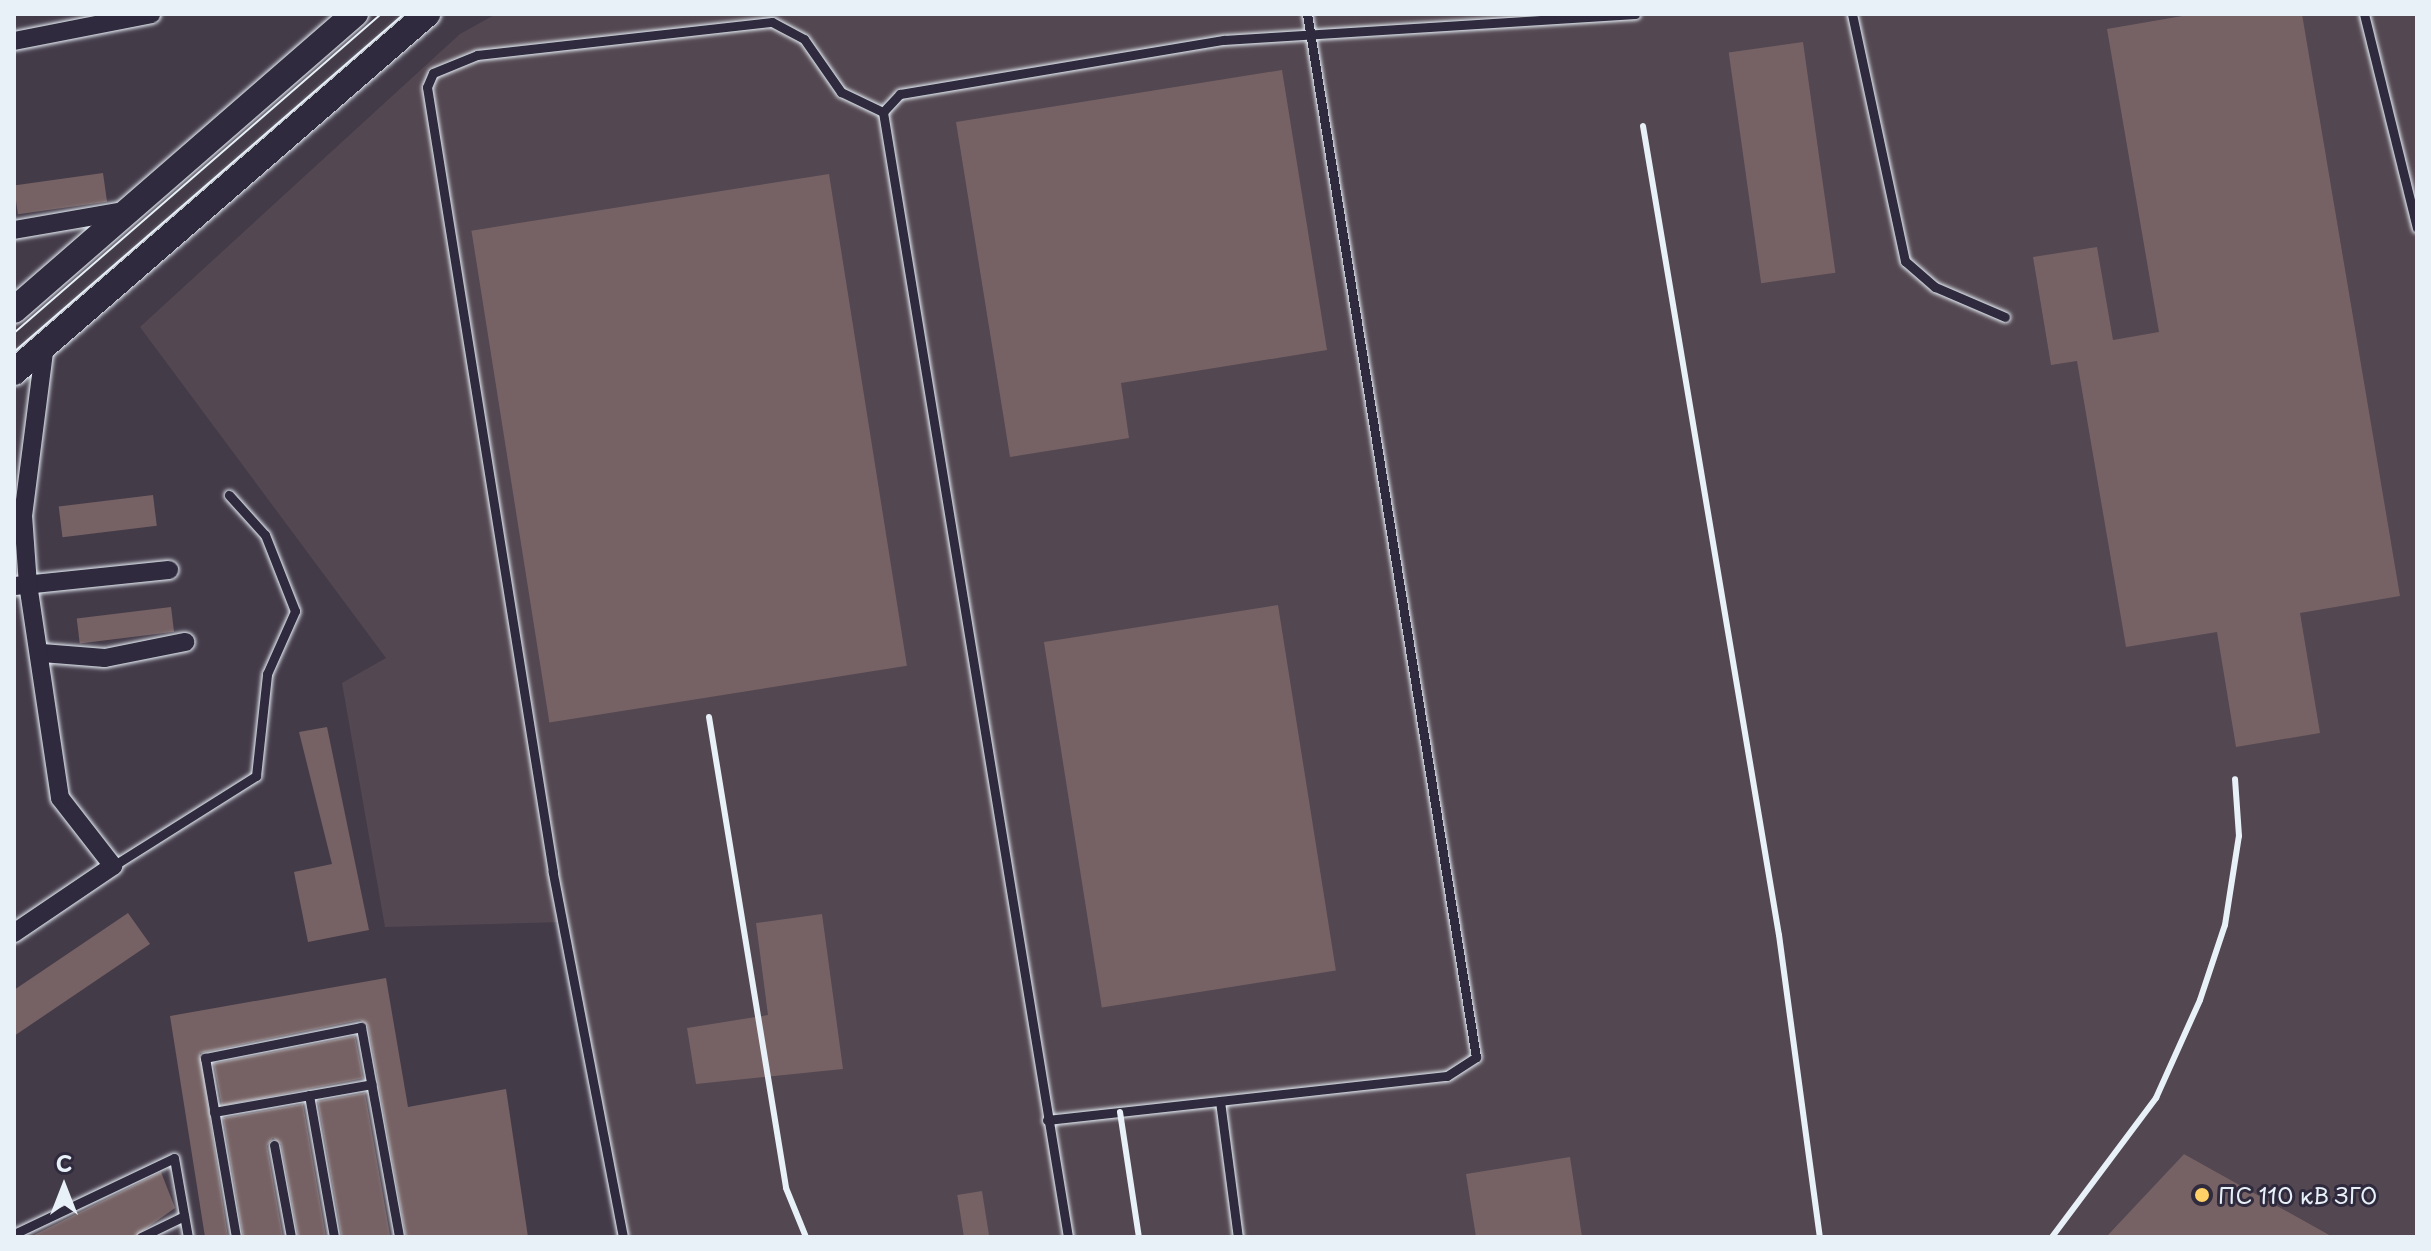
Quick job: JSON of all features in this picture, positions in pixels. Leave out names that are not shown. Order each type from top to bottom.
[{"type":"main road","points":[[14,310],[124,211],[355,14]]},
{"type":"main road","points":[[14,372],[427,14]]},
{"type":"street","points":[[14,41],[110,18],[151,14]]},
{"type":"street","points":[[14,230],[124,211]]},
{"type":"street","points":[[14,933],[113,866],[60,798],[42,653],[21,586],[25,487],[45,345]]},
{"type":"street","points":[[21,586],[169,570]]},
{"type":"street","points":[[42,653],[105,658],[185,642]]},
{"type":"lane","points":[[1047,1120],[1447,1076],[1476,1057],[1478,1036],[1307,14]]},
{"type":"lane","points":[[883,112],[900,94],[1224,40],[1635,14]]},
{"type":"lane","points":[[1852,14],[1905,261],[1935,287],[2005,317]]},
{"type":"lane","points":[[2364,14],[2417,228]]},
{"type":"lane","points":[[623,1237],[553,872],[427,87],[433,73],[477,55],[772,22],[804,39],[841,92],[883,112]]},
{"type":"lane","points":[[883,112],[1068,1237]]},
{"type":"lane","points":[[113,866],[256,776],[267,674],[295,611],[265,535],[229,495]]},
{"type":"lane","points":[[236,1237],[205,1058],[361,1027],[399,1237]]},
{"type":"lane","points":[[214,1112],[372,1084]]},
{"type":"lane","points":[[309,1095],[334,1237]]},
{"type":"lane","points":[[1220,1101],[1238,1237]]},
{"type":"lane","points":[[274,1145],[291,1237]]},
{"type":"lane","points":[[14,1234],[174,1158],[188,1237]]},
{"type":"lane","points":[[141,1237],[184,1216]]},
{"type":"shaded area","points":[[496,14],[2417,14],[2417,1237],[2333,1237],[2184,1154],[2106,1237],[617,1237],[564,922],[385,927],[342,683],[386,658],[140,327],[460,34]]},
{"type":"building","points":[[2194,14],[2302,14],[2400,596],[2300,613],[2320,733],[2236,747],[2217,632],[2126,647],[2077,361],[2051,365],[2033,257],[2097,247],[2113,340],[2159,332],[2107,29]]},
{"type":"building","points":[[1803,42],[1835,273],[1761,283],[1729,52]]},
{"type":"building","points":[[1282,70],[1327,350],[1121,383],[1129,438],[1010,457],[956,122]]},
{"type":"building","points":[[103,173],[107,202],[18,214],[14,186]]},
{"type":"building","points":[[829,174],[907,666],[549,722],[471,231]]},
{"type":"building","points":[[153,495],[157,526],[62,537],[59,507]]},
{"type":"building","points":[[1278,605],[1336,970],[1102,1008],[1044,642]]},
{"type":"building","points":[[171,607],[174,632],[80,643],[77,619]]},
{"type":"building","points":[[327,727],[369,930],[308,942],[294,872],[332,864],[299,732]]},
{"type":"building","points":[[128,913],[150,944],[14,1036],[14,990]]},
{"type":"building","points":[[822,914],[843,1069],[696,1084],[687,1028],[768,1015],[756,923]]},
{"type":"building","points":[[386,978],[408,1107],[506,1089],[528,1237],[406,1237],[368,1026],[360,1020],[200,1053],[228,1237],[205,1237],[170,1016]]},
{"type":"building","points":[[355,1036],[363,1078],[222,1106],[214,1063]]},
{"type":"building","points":[[365,1093],[390,1237],[342,1237],[318,1101]]},
{"type":"building","points":[[303,1104],[326,1237],[298,1237],[281,1144],[273,1138],[267,1146],[283,1237],[243,1237],[223,1118]]},
{"type":"building","name":"ПС 110 кВ ЗГО","points":[[2184,1154],[2333,1237],[2106,1237]]},
{"type":"building","points":[[1570,1157],[1582,1237],[1476,1237],[1466,1174]]},
{"type":"building","points":[[161,1172],[175,1208],[134,1237],[30,1237]]},
{"type":"building","points":[[982,1191],[989,1237],[964,1237],[957,1195]]},
{"type":"tram line","points":[[14,333],[381,14]]},
{"type":"tram line","points":[[14,352],[404,14]]},
{"type":"railway","points":[[1643,126],[1779,935],[1820,1237]]},
{"type":"railway","points":[[709,717],[786,1188],[806,1237]]},
{"type":"railway","points":[[2052,1237],[2156,1098],[2200,1000],[2225,925],[2239,836],[2235,779]]},
{"type":"railway","points":[[1120,1112],[1139,1237]]},
{"type":"place","name":"ПС 110 кВ ЗГО","points":[[2202,1195]]}]
